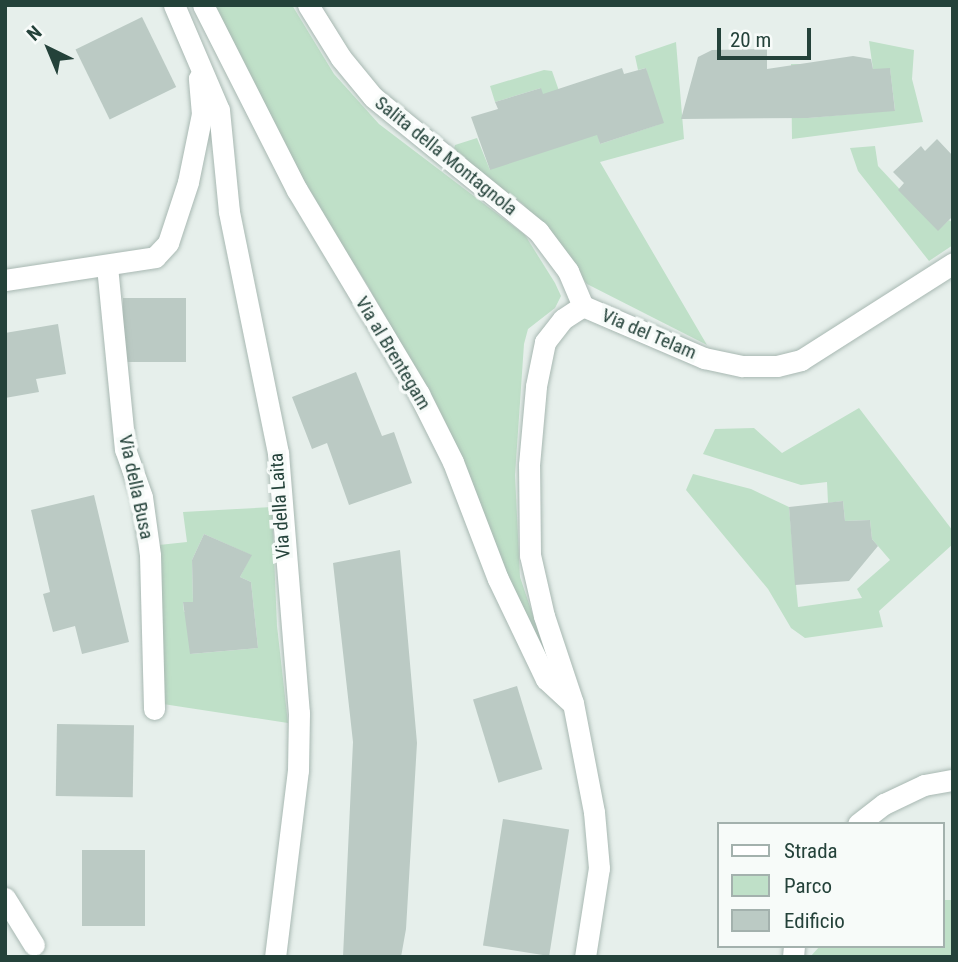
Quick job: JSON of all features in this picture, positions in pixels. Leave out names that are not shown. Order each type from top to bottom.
[{"type":"street","points":[[5,280],[107,267],[155,257],[168,243],[202,114],[197,62],[174,5]]},
{"type":"street","name":"Via al Brentegam","points":[[203,5],[297,190],[419,394],[453,462],[498,579],[546,679],[573,703]]},
{"type":"street","name":"Salita della Montagnola","points":[[309,5],[341,58],[373,97],[538,231],[568,271],[583,306]]},
{"type":"street","name":"Via della Laita","points":[[197,62],[219,110],[229,212],[278,453],[299,713],[298,770],[275,957]]},
{"type":"street","name":"Via del Telam","points":[[573,703],[544,616],[530,555],[529,465],[536,386],[545,342],[563,319],[583,306],[704,358],[742,366],[776,366],[801,360],[953,264]]},
{"type":"street","name":"Via della Busa","points":[[107,267],[125,449],[142,498],[150,555],[154,709]]},
{"type":"street","points":[[573,703],[599,868],[585,957]]},
{"type":"street","points":[[861,822],[884,804],[924,785],[953,780]]},
{"type":"street","points":[[5,898],[34,945]]},
{"type":"green space","points":[[211,5],[292,5],[334,74],[379,124],[525,235],[555,283],[561,296],[555,308],[528,329],[524,344],[515,475],[520,577],[550,666],[528,629],[434,406],[368,286],[319,209]]},
{"type":"green space","points":[[869,41],[914,50],[912,79],[923,122],[792,139],[791,64],[802,64],[808,118],[895,110],[890,69],[873,69]]},
{"type":"green space","points":[[676,42],[684,139],[600,162],[707,345],[587,284],[523,204],[453,153],[455,145],[477,138],[490,170],[541,88],[495,102],[490,86],[544,70],[552,71],[564,105],[588,96],[600,144],[657,125],[646,68],[638,70],[635,56]]},
{"type":"green space","points":[[875,146],[878,166],[938,230],[949,220],[953,223],[953,245],[929,261],[858,171],[850,148]]},
{"type":"green space","points":[[859,408],[953,531],[953,544],[879,611],[883,627],[805,638],[791,628],[768,589],[686,490],[693,474],[751,489],[789,507],[798,607],[862,598],[857,589],[890,560],[872,539],[870,520],[845,521],[843,501],[828,503],[827,482],[801,485],[703,454],[715,429],[754,428],[782,453]]},
{"type":"green space","points":[[272,507],[277,626],[288,723],[163,704],[159,545],[187,542],[183,512]],"holes":[[[204,534],[251,555],[240,577],[251,582],[258,648],[190,654],[190,611],[184,612],[183,602],[193,602],[192,560]]]},
{"type":"green space","points":[[944,900],[953,900],[953,957],[810,957],[818,948],[944,948]]},
{"type":"building","points":[[142,17],[176,87],[110,120],[75,49]]},
{"type":"building","points":[[767,49],[767,69],[853,56],[871,59],[873,69],[890,68],[895,111],[808,118],[681,119],[698,57],[712,50]]},
{"type":"building","points":[[622,68],[624,74],[646,68],[664,123],[600,144],[597,135],[490,170],[471,117],[498,109],[495,102],[541,88],[543,94]]},
{"type":"building","points":[[937,139],[953,156],[953,216],[938,231],[898,190],[904,183],[893,172],[921,146],[925,151]]},
{"type":"building","points":[[123,298],[186,298],[186,362],[123,362]]},
{"type":"building","points":[[58,324],[66,374],[36,379],[39,392],[5,398],[5,333]]},
{"type":"building","points":[[356,372],[382,436],[394,432],[412,483],[349,505],[327,443],[312,449],[292,397]]},
{"type":"building","points":[[94,495],[129,642],[82,654],[75,626],[53,632],[43,594],[50,592],[31,510]]},
{"type":"building","points":[[843,501],[845,521],[870,520],[872,539],[878,546],[849,581],[795,585],[789,507]]},
{"type":"building","points":[[204,534],[252,555],[240,577],[251,582],[258,648],[190,654],[183,602],[193,602],[192,560]]},
{"type":"building","points":[[400,550],[417,743],[406,929],[401,957],[343,957],[353,742],[333,563]]},
{"type":"building","points":[[517,686],[542,769],[498,783],[473,699]]},
{"type":"building","points":[[57,724],[134,725],[133,797],[56,796]]},
{"type":"building","points":[[503,819],[569,829],[549,956],[483,945]]},
{"type":"building","points":[[82,850],[145,850],[145,926],[82,926]]}]
